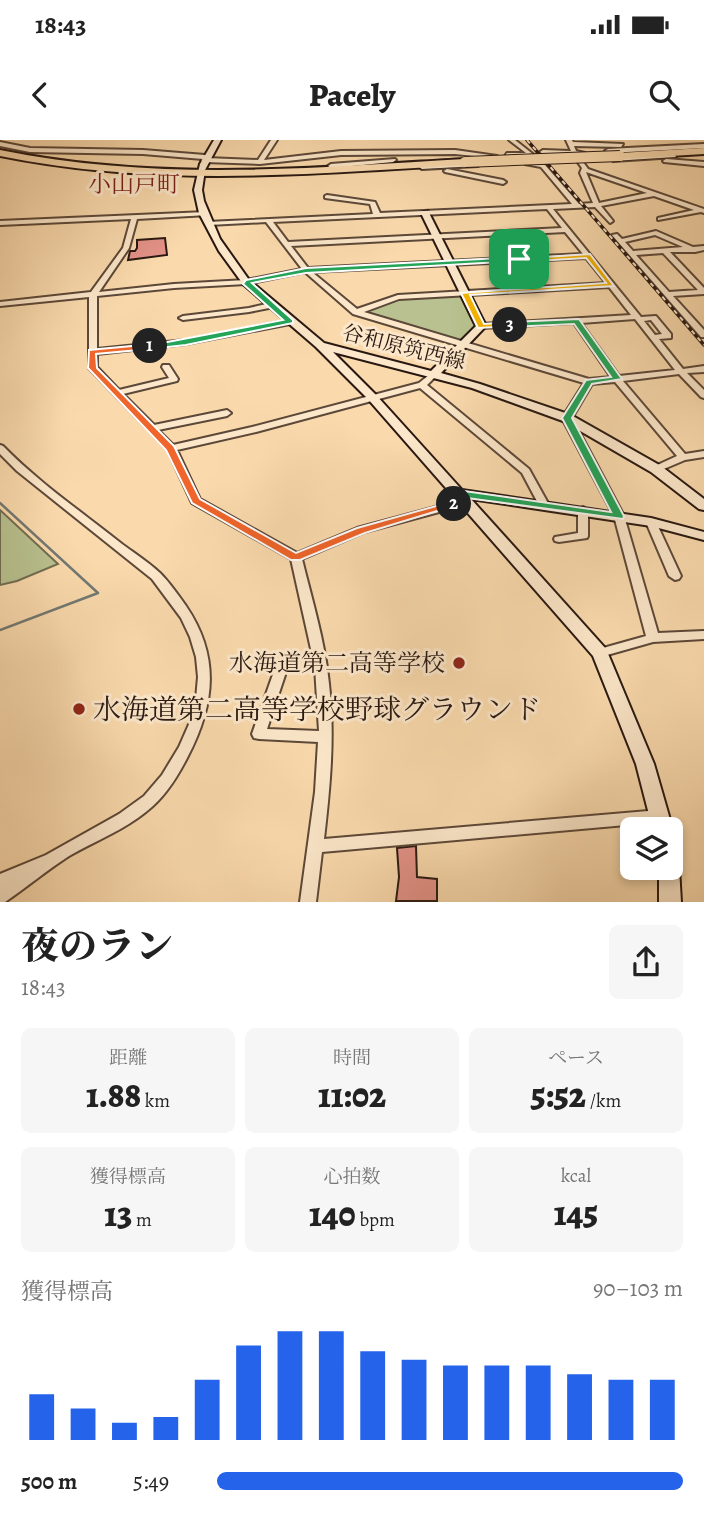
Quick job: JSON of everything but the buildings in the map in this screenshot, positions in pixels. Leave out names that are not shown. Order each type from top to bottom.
[{"type":"highway","points":[[297,165],[385,166],[704,150]]},
{"type":"highway","points":[[0,153],[26,160],[101,171],[203,165],[385,166]]},
{"type":"street","points":[[203,165],[218,140]]},
{"type":"street","points":[[260,162],[274,140]]},
{"type":"street","points":[[331,166],[531,155],[512,140]]},
{"type":"street","points":[[570,142],[650,145],[653,149]]},
{"type":"street","points":[[570,142],[584,169],[583,173],[597,205],[610,221]]},
{"type":"street","points":[[0,144],[30,150],[143,152],[203,165],[260,162],[297,165],[341,153],[447,152],[494,156]]},
{"type":"street","points":[[543,152],[704,150]]},
{"type":"street","points":[[579,161],[642,158],[704,150]]},
{"type":"street","points":[[507,155],[514,164]]},
{"type":"street","points":[[642,158],[704,164]]},
{"type":"street","name":"谷和原筑西線","points":[[203,165],[199,198],[236,271],[290,322],[320,345],[434,374],[567,418],[621,446],[704,506]]},
{"type":"street","points":[[371,166],[543,166],[578,206]]},
{"type":"street","points":[[431,167],[503,182]]},
{"type":"street","points":[[584,169],[703,210]]},
{"type":"street","points":[[0,223],[89,217],[268,220],[549,208],[597,205],[653,194]]},
{"type":"street","points":[[327,197],[373,203],[377,215]]},
{"type":"street","points":[[549,208],[681,372],[704,395]]},
{"type":"street","points":[[660,219],[703,210]]},
{"type":"street","points":[[425,213],[481,326]]},
{"type":"street","points":[[134,218],[126,248],[93,295],[93,368],[171,448],[196,501],[296,557],[321,666],[325,737],[316,846],[308,901]]},
{"type":"street","points":[[268,220],[306,270],[356,312],[589,382],[704,369]]},
{"type":"street","points":[[285,244],[568,230]]},
{"type":"street","points":[[701,251],[656,233],[618,238],[702,331]]},
{"type":"street","points":[[665,251],[704,292]]},
{"type":"street","points":[[631,253],[701,251]]},
{"type":"street","points":[[0,304],[246,282],[306,270],[588,256]]},
{"type":"street","points":[[356,312],[398,297],[611,285]]},
{"type":"street","points":[[668,294],[704,292]]},
{"type":"street","points":[[183,318],[271,305]]},
{"type":"street","points":[[171,448],[253,430],[422,385],[481,326],[653,318],[668,336],[654,337]]},
{"type":"street","points":[[576,321],[618,379],[683,457]]},
{"type":"street","points":[[92,352],[186,342],[290,322]]},
{"type":"street","points":[[320,345],[372,397],[600,653],[645,764],[661,817]]},
{"type":"street","points":[[116,393],[174,379],[166,367]]},
{"type":"street","points":[[589,382],[567,418],[619,516],[653,638]]},
{"type":"street","points":[[422,385],[526,471],[544,505]]},
{"type":"street","points":[[153,428],[227,413]]},
{"type":"street","points":[[0,448],[20,469],[156,576],[174,596],[197,636],[207,673],[203,703],[192,735],[177,765],[160,789],[142,806],[50,860],[0,896]]},
{"type":"street","points":[[656,469],[683,457],[704,454]]},
{"type":"street","points":[[296,557],[361,530],[461,497],[583,510],[651,522],[704,536]]},
{"type":"street","points":[[559,539],[583,536],[583,510]]},
{"type":"street","points":[[651,522],[674,576]]},
{"type":"street","points":[[600,653],[653,638],[704,635]]},
{"type":"street","points":[[283,663],[259,734],[325,737]]},
{"type":"street","points":[[316,846],[620,825]]},
{"type":"street","points":[[0,882],[26,867],[50,860]]},
{"type":"street","points":[[669,880],[670,901]]},
{"type":"green space","points":[[462,294],[478,326],[461,342],[363,312],[397,298]]},
{"type":"green space","points":[[0,510],[58,564],[0,585]]},
{"type":"waterway","points":[[0,503],[98,593],[0,630]]},
{"type":"railway","points":[[527,140],[704,345]]},
{"type":"place","name":"水海道第二高等学校","points":[[459,663]]},
{"type":"place","name":"水海道第二高等学校野球グラウンド","points":[[79,709]]},
{"type":"district","name":"小山戸町","points":[[134,184]]},
{"type":"route","points":[[588,256],[611,285],[465,293],[481,326],[576,321],[618,379],[589,382],[567,418],[578,433],[602,487],[619,516],[457,493],[465,502],[361,530],[296,557],[196,501],[171,448],[93,368],[92,352],[186,342],[290,322],[246,282],[306,270],[519,259],[588,256]]}]
